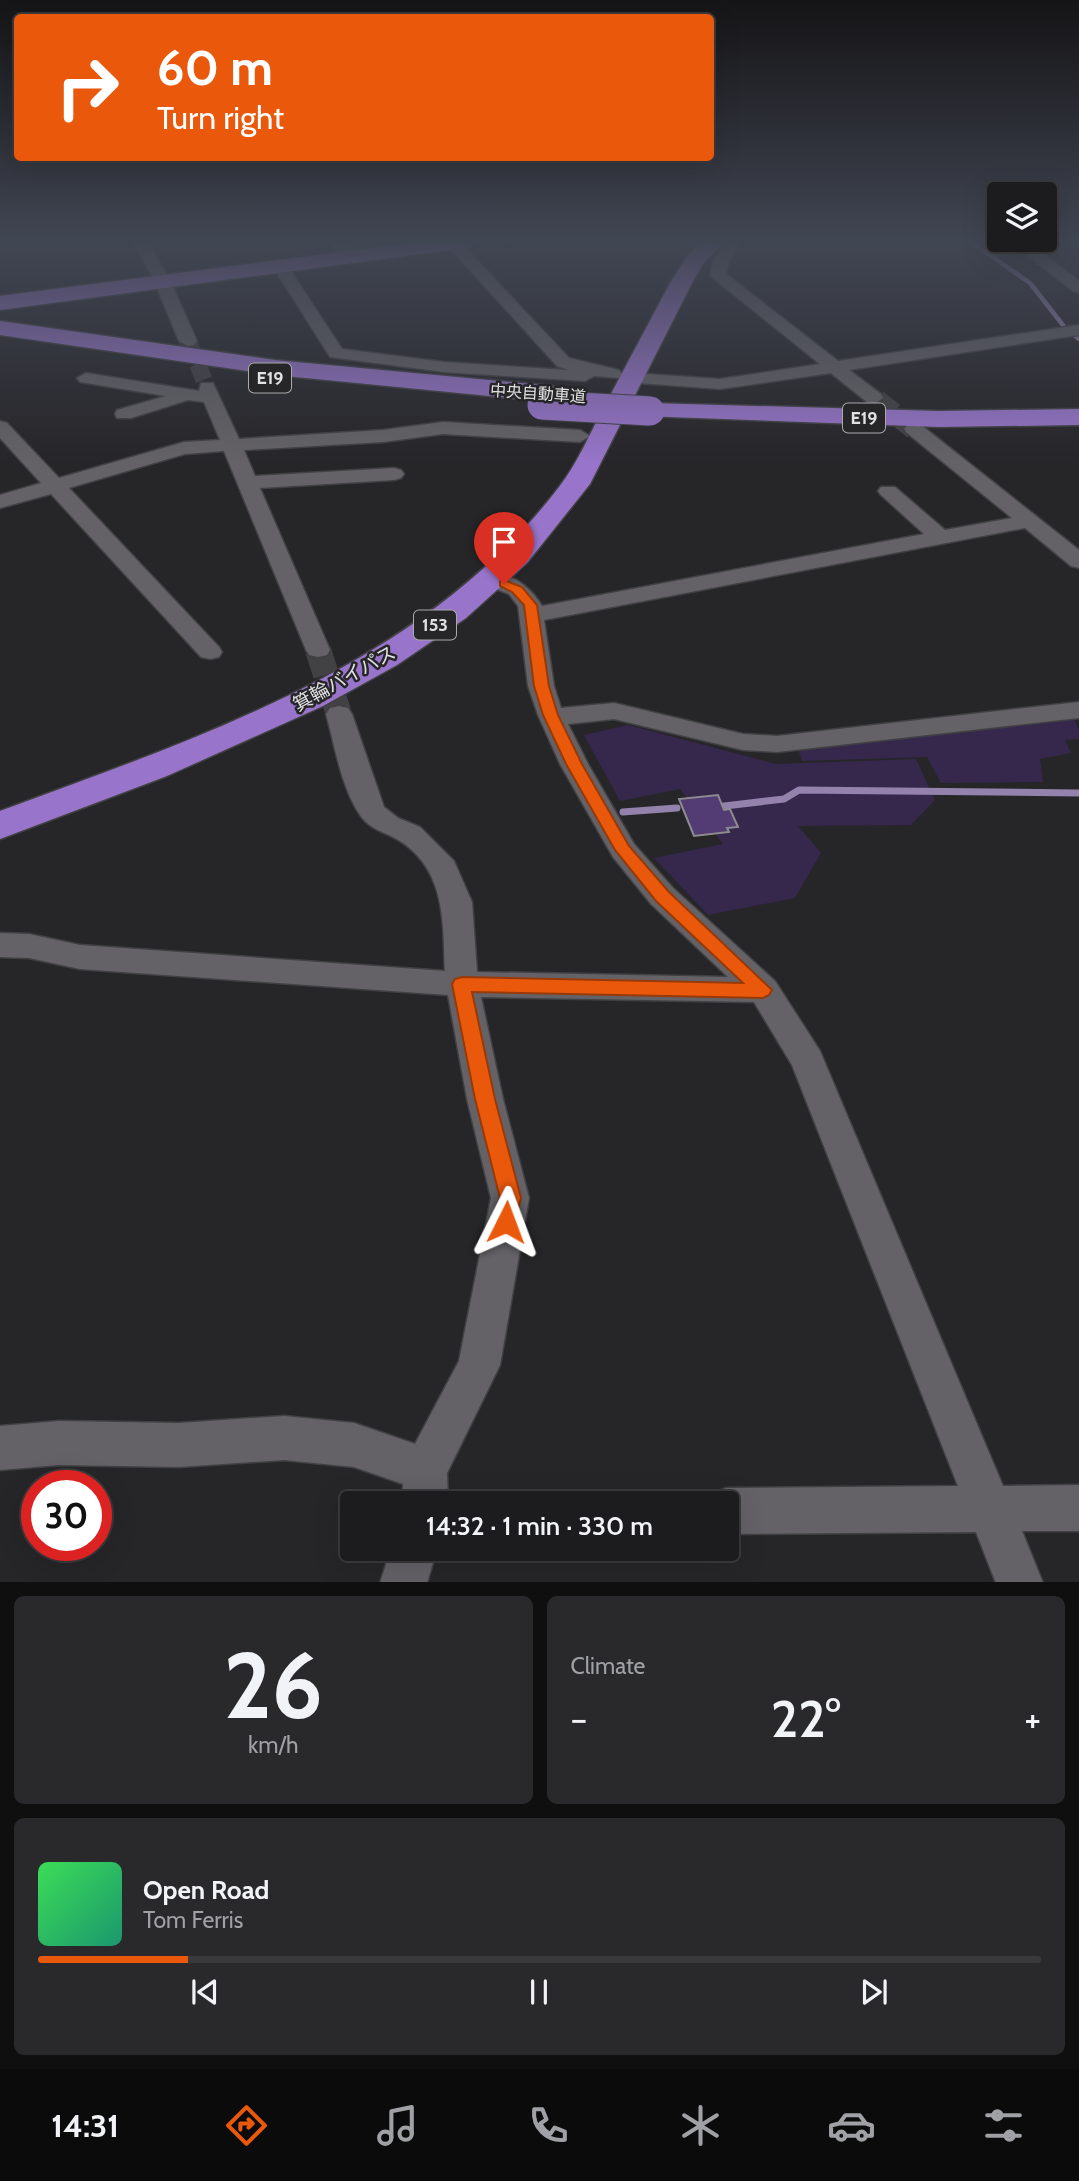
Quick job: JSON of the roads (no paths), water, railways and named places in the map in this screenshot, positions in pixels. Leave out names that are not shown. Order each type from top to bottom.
[{"type":"highway","name":"箕輪バイパス","points":[[0,806],[161,745],[250,707],[361,650],[434,603],[473,573],[502,545],[538,500],[580,436],[610,374],[644,316]]},
{"type":"highway","name":"箕輪バイパス","points":[[0,826],[274,716],[376,664],[446,618],[521,554],[569,494],[610,374],[653,316]]},
{"type":"highway","name":"中央自動車道","points":[[0,328],[236,363],[547,399]]},
{"type":"highway","name":"中央自動車道","points":[[0,339],[265,377],[547,399],[913,419],[1079,417]]},
{"type":"highway","name":"中央自動車道","points":[[652,406],[1079,406]]},
{"type":"street","points":[[177,316],[188,341]]},
{"type":"street","points":[[312,316],[336,353],[444,367],[585,376],[610,374]]},
{"type":"street","points":[[523,316],[563,362],[610,374],[720,384],[1072,331]]},
{"type":"street","points":[[770,316],[874,398]]},
{"type":"street","points":[[86,378],[202,394]]},
{"type":"street","points":[[124,414],[202,394]]},
{"type":"street","points":[[202,394],[240,464],[318,650]]},
{"type":"street","points":[[0,427],[211,652]]},
{"type":"street","points":[[240,464],[383,436],[443,428],[580,436]]},
{"type":"street","points":[[914,429],[1079,561]]},
{"type":"street","points":[[0,502],[184,448],[240,464],[394,474]]},
{"type":"street","points":[[240,464],[377,456]]},
{"type":"street","points":[[888,491],[942,539]]},
{"type":"street","points":[[533,615],[1030,521]]},
{"type":"street","points":[[491,579],[517,589],[525,596],[533,615],[541,686],[551,715],[574,764],[623,850],[663,896],[763,990],[808,1061],[1020,1582]]},
{"type":"street","points":[[551,715],[570,716],[614,711],[743,742],[777,744],[1079,710]]},
{"type":"street","points":[[0,1448],[59,1443],[180,1445],[284,1438],[354,1445],[425,1487],[479,1365],[510,1198],[485,1099],[462,984],[457,902],[439,861],[410,834],[388,825],[372,812],[362,790],[339,714]]},
{"type":"street","points":[[0,945],[29,946],[93,958],[462,984],[763,990]]},
{"type":"street","points":[[739,1511],[1079,1508]]},
{"type":"street","points":[[403,1582],[410,1561]]},
{"type":"waterway","points":[[1056,316],[1079,339]]},
{"type":"waterway","points":[[716,807],[784,799],[799,790],[1079,793]]},
{"type":"waterway","points":[[623,812],[677,808]]},
{"type":"tunnel","points":[[188,341],[207,387]]},
{"type":"tunnel","points":[[874,398],[879,402]]},
{"type":"tunnel","points":[[877,400],[914,429]]},
{"type":"tunnel","points":[[318,650],[339,714]]}]
